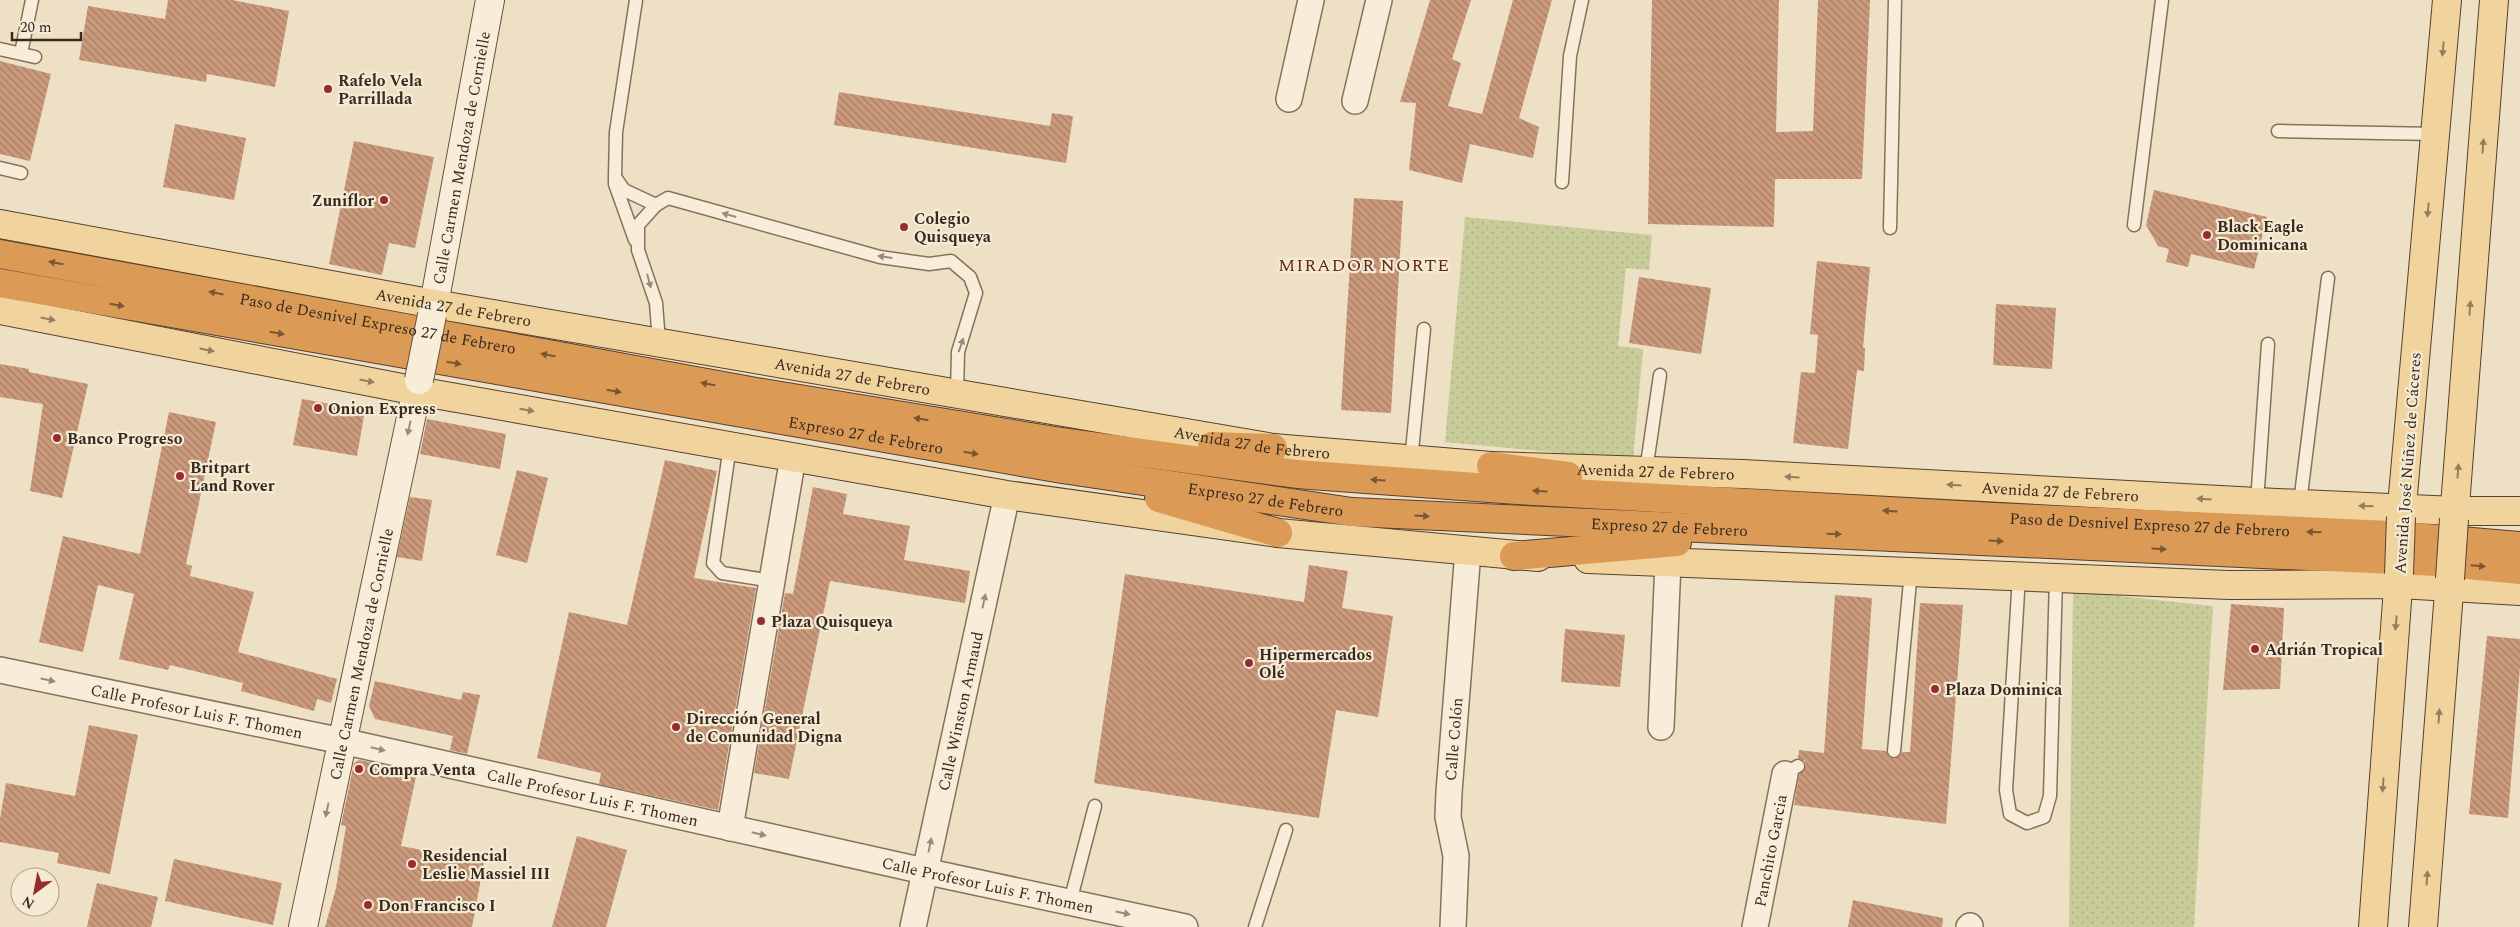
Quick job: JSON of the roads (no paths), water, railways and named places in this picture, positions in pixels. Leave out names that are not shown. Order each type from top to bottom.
[{"type":"highway","name":"Paso de Desnivel Expreso 27 de Febrero","points":[[0,254],[753,403]]},
{"type":"highway","name":"Paso de Desnivel Expreso 27 de Febrero","points":[[0,283],[753,403]]},
{"type":"highway","name":"Expreso 27 de Febrero","points":[[753,403],[1297,474],[1517,490],[1781,504]]},
{"type":"highway","name":"Expreso 27 de Febrero","points":[[753,403],[1062,469],[1352,512],[1785,533]]},
{"type":"highway","points":[[1055,441],[1273,448]]},
{"type":"highway","points":[[1491,466],[1781,504]]},
{"type":"highway","points":[[1062,469],[1278,533]]},
{"type":"highway","name":"Paso de Desnivel Expreso 27 de Febrero","points":[[1781,504],[1995,517],[2390,535],[2520,546]]},
{"type":"highway","name":"Paso de Desnivel Expreso 27 de Febrero","points":[[1785,533],[1847,534],[2437,562],[2520,570]]},
{"type":"highway","points":[[1514,556],[1785,533]]},
{"type":"main road","name":"Avenida José Núñez de Cáceres","points":[[2373,927],[2399,579],[2401,512],[2447,0]]},
{"type":"main road","points":[[2423,927],[2494,0]]},
{"type":"main road","name":"Avenida 27 de Febrero","points":[[0,224],[433,310],[659,342],[1273,448],[1411,461],[1491,466],[1743,474],[2300,503],[2455,515],[2520,511]]},
{"type":"main road","points":[[0,310],[418,386],[730,446],[1007,495],[1278,533],[1468,550],[1514,556],[2229,585],[2399,579],[2520,591]]},
{"type":"street","name":"Calle Carmen Mendoza de Cornielle","points":[[303,927],[418,386],[490,0]]},
{"type":"street","points":[[1289,99],[1311,0]]},
{"type":"street","points":[[1355,101],[1379,0]]},
{"type":"street","points":[[730,828],[793,457]]},
{"type":"street","name":"Calle Winston Armaud","points":[[913,927],[1007,495]]},
{"type":"street","name":"Calle Colón","points":[[1453,927],[1456,856],[1448,818],[1449,792],[1468,550]]},
{"type":"street","points":[[1661,727],[1668,562]]},
{"type":"street","name":"Calle Profesor Luis F. Thomen","points":[[0,670],[342,741],[924,871],[1185,927]]},
{"type":"street","name":"Panchito Garcia","points":[[1755,927],[1791,770]]},
{"type":"lane","points":[[21,53],[32,0]]},
{"type":"lane","points":[[636,0],[616,132],[615,184],[656,303],[659,342]]},
{"type":"lane","points":[[1562,182],[1570,56],[1582,0]]},
{"type":"lane","points":[[1890,228],[1895,0]]},
{"type":"lane","points":[[2134,225],[2162,0]]},
{"type":"lane","points":[[0,49],[35,57]]},
{"type":"lane","points":[[2278,131],[2435,134]]},
{"type":"lane","points":[[0,168],[21,172]]},
{"type":"lane","points":[[615,177],[624,190],[656,205]]},
{"type":"lane","points":[[638,250],[638,225],[656,205],[668,198],[880,257],[929,264],[951,261],[970,277],[976,293],[958,352],[957,394]]},
{"type":"lane","points":[[2300,503],[2328,278]]},
{"type":"lane","points":[[1411,461],[1424,329]]},
{"type":"lane","points":[[2257,502],[2268,344]]},
{"type":"lane","points":[[1646,471],[1660,375]]},
{"type":"lane","points":[[730,446],[713,563],[722,573],[772,581]]},
{"type":"lane","points":[[1894,751],[1911,571]]},
{"type":"lane","points":[[2019,576],[2006,790],[2010,814],[2027,823],[2044,817],[2050,796],[2056,577]]},
{"type":"lane","points":[[1070,902],[1095,806]]},
{"type":"lane","points":[[1255,927],[1286,830]]},
{"type":"place","name":"Rafelo Vela Parrillada","points":[[328,89]]},
{"type":"place","name":"Zuniflor","points":[[384,200]]},
{"type":"place","name":"Colegio Quisqueya","points":[[904,227]]},
{"type":"place","name":"Black Eagle Dominicana","points":[[2207,235]]},
{"type":"place","name":"Onion Express","points":[[318,408]]},
{"type":"place","name":"Banco Progreso","points":[[57,438]]},
{"type":"place","name":"Britpart Land Rover","points":[[180,476]]},
{"type":"place","name":"Plaza Quisqueya","points":[[761,621]]},
{"type":"place","name":"Adrián Tropical","points":[[2255,649]]},
{"type":"place","name":"Hipermercados Olé","points":[[1249,663]]},
{"type":"place","name":"Plaza Dominica","points":[[1935,689]]},
{"type":"place","name":"Dirección General de Comunidad Digna","points":[[676,727]]},
{"type":"place","name":"Compra Venta","points":[[359,769]]},
{"type":"place","name":"Residencial Leslie Massiel III","points":[[412,864]]},
{"type":"place","name":"Don Francisco I","points":[[368,905]]},
{"type":"district","name":"MIRADOR NORTE","points":[[1364,265]]}]
